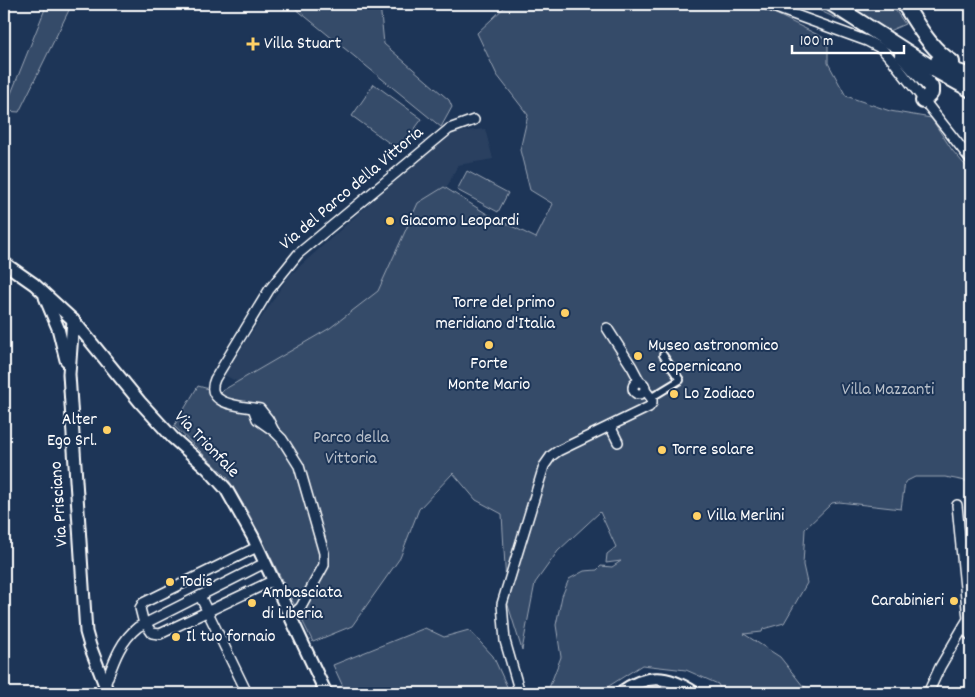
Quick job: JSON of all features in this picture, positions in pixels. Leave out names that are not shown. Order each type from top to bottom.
[{"type":"main road","points":[[832,4],[935,70],[971,90]]},
{"type":"main road","points":[[904,4],[936,50],[971,74]]},
{"type":"main road","points":[[878,33],[930,85],[931,93],[923,101]]},
{"type":"main road","points":[[878,33],[896,36],[952,70],[971,74]]},
{"type":"main road","name":"Via Trionfale","points":[[4,263],[43,291],[73,320],[173,438],[222,484],[238,510],[274,580],[326,693]]},
{"type":"main road","name":"Via Prisciano","points":[[43,291],[58,328],[69,374]]},
{"type":"main road","name":"Via Prisciano","points":[[73,320],[69,374],[86,632],[106,689]]},
{"type":"main road","points":[[620,693],[641,681],[656,678],[673,682],[695,693]]},
{"type":"street","points":[[765,4],[852,34],[876,45],[893,61],[971,160]]},
{"type":"street","name":"Via del Parco della Vittoria","points":[[291,616],[301,607],[325,560],[299,466],[260,408],[223,401],[215,395],[213,384],[261,303],[282,272],[302,250],[437,138],[452,127],[474,120]]},
{"type":"street","points":[[520,693],[504,638],[502,604],[543,468],[551,456],[558,451],[649,407],[652,403],[652,397],[642,386],[607,328]]},
{"type":"street","points":[[652,397],[680,380],[663,355]]},
{"type":"street","points":[[610,426],[618,442]]},
{"type":"street","points":[[957,505],[968,613],[966,631],[971,636]]},
{"type":"street","points":[[257,546],[143,603],[140,610],[145,623],[152,633],[157,635],[274,580]]},
{"type":"street","points":[[106,689],[122,645],[134,630],[265,563]]},
{"type":"street","points":[[200,596],[247,693]]},
{"type":"street","points":[[928,693],[940,667],[968,622]]},
{"type":"shaded area","name":"Giacomo Leopardi","points":[[485,129],[493,159],[458,165],[382,315],[248,387],[224,375],[288,277],[448,133]]},
{"type":"green space","points":[[47,4],[72,4],[19,112],[4,111]]},
{"type":"green space","points":[[290,4],[380,4],[384,44],[449,100],[452,107],[441,127]]},
{"type":"green space","points":[[508,4],[750,4],[774,13],[828,40],[828,63],[846,96],[890,111],[931,118],[952,150],[971,172],[971,482],[945,477],[915,477],[905,482],[901,509],[839,502],[832,503],[805,529],[803,565],[807,583],[784,623],[763,629],[762,632],[744,634],[780,657],[803,686],[824,693],[722,693],[718,684],[686,670],[642,665],[601,693],[547,693],[561,657],[556,625],[562,596],[569,579],[584,571],[597,570],[601,566],[612,567],[621,561],[606,563],[607,554],[616,547],[600,512],[558,551],[535,583],[522,650],[507,602],[502,514],[476,500],[453,473],[419,509],[400,558],[352,626],[313,642],[249,514],[227,477],[174,426],[198,386],[220,392],[330,328],[378,291],[418,203],[444,187],[487,214],[536,238],[553,204],[530,190],[520,150],[528,115],[497,75],[477,33]]},
{"type":"green space","points":[[806,4],[891,4],[905,24],[875,37]]},
{"type":"green space","points":[[374,84],[422,119],[399,150],[352,116]]},
{"type":"green space","points":[[467,171],[508,193],[498,212],[457,190]]},
{"type":"green space","points":[[425,628],[444,637],[469,630],[493,656],[510,693],[346,693],[333,665]]},
{"type":"place","name":"Villa Stuart","points":[[253,44]]},
{"type":"place","name":"Giacomo Leopardi","points":[[390,221]]},
{"type":"place","name":"Torre del primo meridiano d'Italia","points":[[565,313]]},
{"type":"place","name":"Forte Monte Mario","points":[[489,345]]},
{"type":"place","name":"Museo astronomico e copernicano","points":[[638,356]]},
{"type":"place","name":"Lo Zodiaco","points":[[674,394]]},
{"type":"place","name":"Alter Ego Srl.","points":[[107,430]]},
{"type":"place","name":"Torre solare","points":[[662,450]]},
{"type":"place","name":"Villa Merlini","points":[[697,516]]},
{"type":"place","name":"Todis","points":[[170,582]]},
{"type":"place","name":"Carabinieri","points":[[954,601]]},
{"type":"place","name":"Ambasciata di Liberia","points":[[252,603]]},
{"type":"place","name":"Il tuo fornaio","points":[[176,637]]},
{"type":"park label","name":"Villa Mazzanti","points":[[888,390]]},
{"type":"park label","name":"Parco della Vittoria","points":[[351,448]]}]
